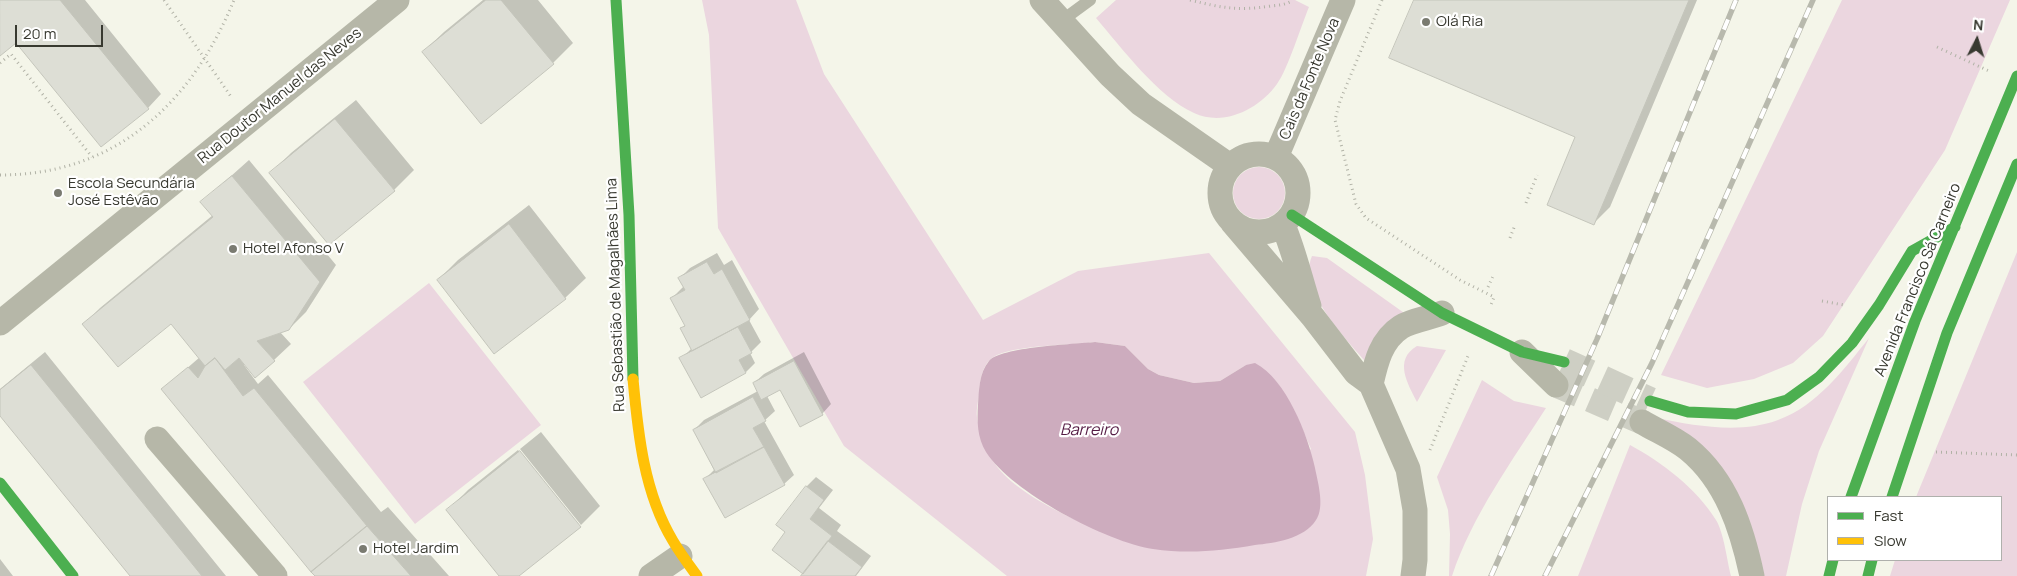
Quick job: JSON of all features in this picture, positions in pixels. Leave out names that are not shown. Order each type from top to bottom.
[{"type":"street","name":"Rua Doutor Manuel das Neves","points":[[0,323],[397,0]]},
{"type":"street","name":"Rua Sebastião de Magalhães Lima","points":[[616,0],[630,245],[634,405],[642,456],[656,502],[680,556],[697,576]]},
{"type":"street","points":[[1042,0],[1060,22],[1141,104],[1230,166]]},
{"type":"street","name":"Cais da Fonte Nova","points":[[1276,157],[1343,0]]},
{"type":"street","name":"Avenida Francisco Sá Carneiro","points":[[1851,496],[1915,321],[2016,80]]},
{"type":"street","points":[[1232,222],[1252,232],[1268,231],[1288,220],[1297,205],[1298,182],[1293,172],[1276,157],[1264,153],[1240,158],[1230,166],[1223,176],[1220,188],[1225,212],[1232,222],[1313,318],[1356,372],[1371,384],[1408,469],[1414,510],[1415,560],[1413,576]]},
{"type":"street","points":[[1892,496],[1947,333],[2017,164]]},
{"type":"street","points":[[1288,220],[1442,313],[1522,352],[1564,362]]},
{"type":"street","points":[[1288,220],[1300,277],[1313,318]]},
{"type":"street","points":[[1646,411],[1736,414],[1787,400],[1820,377],[1852,343],[1879,305],[1912,251],[1955,227]]},
{"type":"street","points":[[1371,384],[1375,364],[1384,344],[1402,327],[1442,313]]},
{"type":"street","points":[[1522,352],[1556,385]]},
{"type":"street","points":[[1646,411],[1708,470],[1725,492],[1737,519],[1752,576]]},
{"type":"street","points":[[157,439],[275,576]]},
{"type":"street","points":[[0,484],[72,576]]},
{"type":"street","points":[[651,576],[680,556]]},
{"type":"street","points":[[1829,576],[1833,561]]},
{"type":"street","points":[[1868,576],[1872,561]]},
{"type":"lane","points":[[1060,22],[1090,0]]},
{"type":"path","points":[[164,0],[232,99]]},
{"type":"path","points":[[0,175],[40,173],[92,157],[152,122],[173,100],[204,58],[223,28],[234,0]]},
{"type":"path","points":[[1190,0],[1227,9],[1248,10],[1287,4],[1293,0]]},
{"type":"path","points":[[1382,0],[1340,101],[1335,120],[1356,204],[1366,218],[1460,280],[1494,296],[1429,452]]},
{"type":"path","points":[[1937,47],[2016,80]]},
{"type":"path","points":[[0,63],[11,54],[92,157]]},
{"type":"path","points":[[1526,203],[1537,175]]},
{"type":"path","points":[[1510,238],[1516,225]]},
{"type":"path","points":[[1488,287],[1494,274]]},
{"type":"path","points":[[1822,302],[1842,307],[1848,303]]},
{"type":"path","points":[[1932,452],[2017,455]]},
{"type":"shaded area","points":[[702,0],[796,0],[824,74],[983,320],[1078,271],[1209,253],[1355,432],[1365,475],[1373,539],[1366,576],[1007,576],[844,446],[718,228],[709,35]],"holes":[[[1095,342],[1125,346],[1148,369],[1159,375],[1194,383],[1220,381],[1246,365],[1276,381],[1294,410],[1311,449],[1151,548],[1089,526],[1044,504],[1008,478],[995,464],[987,448],[979,427],[977,415],[980,383],[985,367],[997,355],[1018,349]]]},
{"type":"shaded area","points":[[1116,0],[1295,0],[1309,7],[1290,58],[1277,84],[1261,101],[1251,108],[1229,117],[1217,118],[1205,117],[1180,106],[1154,84],[1129,57],[1096,18]]},
{"type":"shaded area","points":[[1842,0],[2010,0],[1945,150],[1823,336],[1793,363],[1754,379],[1707,388],[1661,375]]},
{"type":"shaded area","points":[[1254,167],[1264,167],[1278,174],[1285,188],[1285,198],[1278,212],[1264,219],[1254,219],[1244,215],[1237,208],[1233,198],[1233,188],[1237,178],[1244,171]]},
{"type":"shaded area","points":[[2017,252],[2017,576],[1890,576],[1895,561],[2002,561],[2002,496],[1916,496]]},
{"type":"shaded area","points":[[1312,256],[1327,258],[1407,315],[1366,362],[1336,327],[1317,298],[1311,283],[1309,269]]},
{"type":"shaded area","points":[[429,283],[541,425],[415,524],[303,382]]},
{"type":"shaded area","points":[[1869,338],[1819,451],[1802,504],[1786,576],[1764,576],[1761,562],[1657,418],[1702,426],[1733,428],[1749,427],[1778,420],[1805,406],[1817,396],[1840,374]]},
{"type":"shaded area","points":[[1417,346],[1446,350],[1417,402],[1407,380],[1404,365],[1410,352]]},
{"type":"shaded area","points":[[1482,380],[1514,401],[1546,408],[1482,510],[1460,554],[1452,576],[1449,576],[1450,534],[1448,510],[1437,477]]},
{"type":"shaded area","points":[[1630,445],[1678,477],[1708,508],[1719,526],[1731,576],[1578,576]]},
{"type":"water","name":"Barreiro","points":[[1095,342],[1125,346],[1148,369],[1159,375],[1194,383],[1220,381],[1246,365],[1255,363],[1266,371],[1286,395],[1307,440],[1319,488],[1320,508],[1316,520],[1304,532],[1288,539],[1271,543],[1191,552],[1166,551],[1111,537],[1062,513],[1016,483],[998,467],[986,452],[979,435],[980,382],[986,366],[996,356],[1007,352]]},
{"type":"building","points":[[0,0],[60,0],[149,109],[101,147],[16,43],[0,56]]},
{"type":"building","points":[[486,0],[501,0],[554,64],[481,124],[422,52]]},
{"type":"building","points":[[1414,0],[1689,0],[1594,225],[1547,205],[1575,137],[1389,58]]},
{"type":"building","points":[[335,119],[395,191],[329,245],[269,173]]},
{"type":"building","name":"Hotel Afonso V","points":[[232,176],[320,282],[289,330],[257,341],[275,361],[255,378],[239,358],[225,370],[215,358],[205,366],[171,324],[118,367],[82,324],[213,217],[200,202]]},
{"type":"building","points":[[509,224],[566,299],[494,354],[437,280]]},
{"type":"building","points":[[707,262],[714,274],[722,269],[750,320],[692,351],[680,328],[685,326],[670,298],[685,290],[678,278]]},
{"type":"building","points":[[738,327],[752,353],[739,360],[746,373],[701,398],[679,358]]},
{"type":"building","points":[[215,358],[243,396],[254,388],[367,526],[311,572],[161,389],[188,367],[198,378],[205,366]]},
{"type":"building","points":[[794,361],[823,415],[800,427],[780,390],[761,400],[753,383]]},
{"type":"building","points":[[31,365],[202,576],[130,576],[0,416],[0,390]]},
{"type":"building","points":[[753,397],[766,421],[753,428],[764,447],[716,473],[693,430]]},
{"type":"building","points":[[764,447],[785,485],[725,518],[703,479]]},
{"type":"building","points":[[520,451],[581,527],[519,576],[499,576],[446,510]]},
{"type":"building","points":[[806,486],[824,500],[810,519],[832,536],[803,574],[772,550],[785,532],[776,525]]},
{"type":"building","name":"Hotel Jardim","points":[[367,526],[411,576],[315,576],[311,572]]},
{"type":"building","points":[[828,541],[862,567],[855,576],[801,576]]},
{"type":"tunnel","points":[[1564,362],[1650,401]]},
{"type":"tunnel","points":[[1556,385],[1642,422]]},
{"type":"railway","points":[[1491,576],[1597,339],[1736,0]]},
{"type":"railway","points":[[1545,576],[1652,363],[1813,0]]},
{"type":"traffic: fast","points":[[616,0],[629,215],[633,379]]},
{"type":"traffic: fast","points":[[1851,496],[1915,321],[2017,76]]},
{"type":"traffic: fast","points":[[1892,496],[1947,333],[2017,164]]},
{"type":"traffic: fast","points":[[1292,215],[1442,313],[1522,352],[1564,362]]},
{"type":"traffic: fast","points":[[1650,401],[1688,412],[1736,414],[1787,400],[1819,377],[1852,343],[1879,305],[1912,251],[1955,227]]},
{"type":"traffic: fast","points":[[0,483],[73,576]]},
{"type":"traffic: fast","points":[[1829,576],[1833,561]]},
{"type":"traffic: fast","points":[[1868,576],[1872,561]]},
{"type":"traffic: slow","points":[[633,379],[640,442],[655,503],[673,541],[697,576]]},
{"type":"place","name":"Olá Ria","points":[[1426,22]]},
{"type":"place","name":"Escola Secundária José Estêvão","points":[[58,193]]},
{"type":"place","name":"Hotel Afonso V","points":[[233,249]]},
{"type":"place","name":"Hotel Jardim","points":[[363,549]]}]
